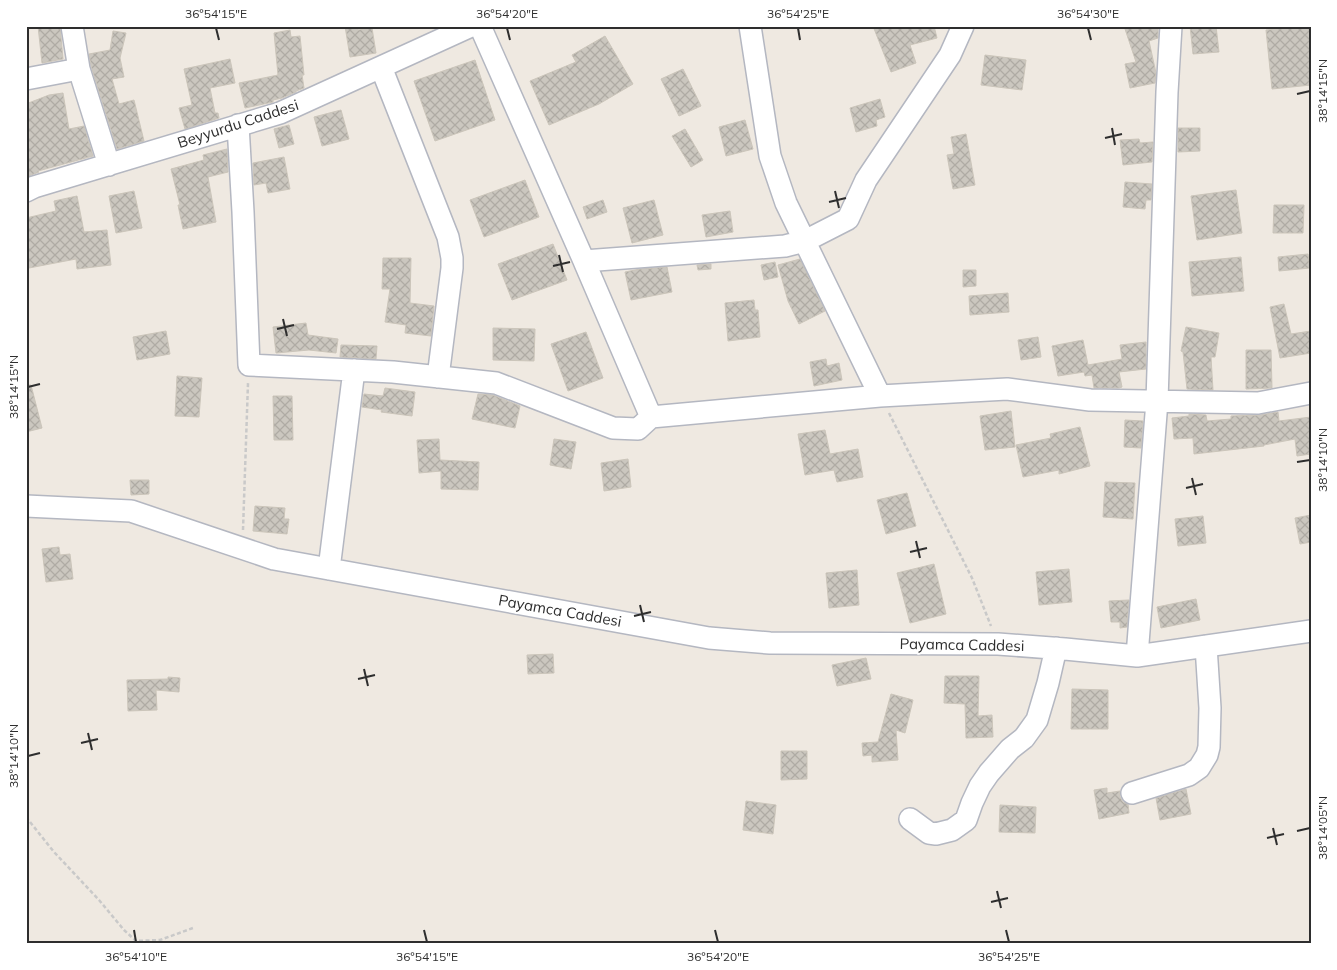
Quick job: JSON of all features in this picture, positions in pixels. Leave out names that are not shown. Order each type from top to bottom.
[{"type":"street","points":[[72,26],[79,69],[109,165]]},
{"type":"street","name":"Beyyurdu Caddesi","points":[[26,192],[34,187],[280,113],[471,26]]},
{"type":"street","points":[[480,26],[651,417]]},
{"type":"street","points":[[750,26],[770,156],[786,203],[880,396]]},
{"type":"street","points":[[584,261],[785,246],[805,241],[848,219],[866,180],[950,55],[963,26]]},
{"type":"street","points":[[1137,656],[1157,401],[1166,112],[1171,26]]},
{"type":"street","points":[[381,67],[448,237],[452,268],[438,377]]},
{"type":"street","points":[[26,79],[79,69]]},
{"type":"street","points":[[238,125],[249,365],[393,372],[496,384],[614,428],[638,429],[651,417],[880,396],[1008,389],[1090,400],[1258,403],[1311,393]]},
{"type":"street","points":[[329,569],[354,370]]},
{"type":"street","name":"Payamca Caddesi","points":[[26,506],[131,511],[274,559],[710,638],[770,643],[998,644],[1137,656],[1311,631]]},
{"type":"street","points":[[1132,793],[1189,775],[1199,768],[1207,755],[1210,708],[1206,646]]},
{"type":"street","points":[[910,819],[929,833],[936,834],[952,830],[966,820],[976,794],[989,773],[1010,749],[1024,738],[1037,720],[1056,648]]},
{"type":"path","points":[[242,549],[249,365]]},
{"type":"path","points":[[880,396],[972,578],[998,644]]},
{"type":"path","points":[[26,817],[54,852],[136,941],[160,940],[193,928]]},
{"type":"building","points":[[38,26],[60,26],[63,59],[42,63]]},
{"type":"building","points":[[345,26],[358,26],[358,30],[372,28],[376,53],[350,57]]},
{"type":"building","points":[[873,26],[934,26],[937,38],[910,45],[916,63],[891,72]]},
{"type":"building","points":[[1124,26],[1158,26],[1158,38],[1149,41],[1156,73],[1155,83],[1130,88],[1125,64],[1136,62]]},
{"type":"building","points":[[1190,26],[1216,26],[1219,52],[1193,54]]},
{"type":"building","points":[[1311,26],[1311,85],[1272,89],[1266,30]]},
{"type":"building","points":[[290,30],[291,37],[300,36],[304,88],[273,100],[273,102],[245,108],[239,83],[278,75],[274,33]]},
{"type":"building","points":[[113,31],[126,33],[120,58],[124,77],[112,79],[119,104],[134,100],[144,141],[117,149],[89,54],[110,50]]},
{"type":"building","points":[[605,36],[633,84],[599,104],[549,125],[530,81],[576,62],[572,55]]},
{"type":"building","points":[[985,55],[1026,60],[1022,90],[981,85]]},
{"type":"building","points":[[230,59],[235,83],[210,88],[215,113],[218,113],[219,118],[185,129],[179,108],[192,105],[184,69]]},
{"type":"building","points":[[475,60],[495,120],[435,141],[414,81]]},
{"type":"building","points":[[683,69],[701,106],[679,116],[661,79]]},
{"type":"building","points":[[63,93],[69,129],[84,126],[93,156],[38,171],[26,177],[26,104],[49,95]]},
{"type":"building","points":[[880,99],[885,117],[876,120],[877,126],[856,132],[850,108]]},
{"type":"building","points":[[341,110],[349,139],[322,146],[314,117]]},
{"type":"building","points":[[745,120],[753,149],[726,156],[719,127]]},
{"type":"building","points":[[289,125],[294,144],[279,148],[274,129]]},
{"type":"building","points":[[1178,128],[1200,128],[1200,151],[1178,152]]},
{"type":"building","points":[[685,129],[703,160],[691,167],[672,136]]},
{"type":"building","points":[[966,134],[975,185],[953,189],[947,155],[954,154],[951,137]]},
{"type":"building","points":[[1139,139],[1140,143],[1153,142],[1152,162],[1123,165],[1120,140]]},
{"type":"building","points":[[227,149],[228,172],[208,177],[216,222],[183,229],[178,205],[180,205],[171,169],[204,160],[203,155]]},
{"type":"building","points":[[284,157],[290,189],[268,193],[266,183],[254,185],[253,163]]},
{"type":"building","points":[[525,180],[539,217],[484,237],[470,200]]},
{"type":"building","points":[[1125,182],[1152,184],[1151,200],[1146,200],[1145,209],[1123,207]]},
{"type":"building","points":[[1236,190],[1242,233],[1197,240],[1191,196]]},
{"type":"building","points":[[134,191],[142,228],[116,233],[109,196]]},
{"type":"building","points":[[77,196],[84,232],[107,230],[111,265],[77,269],[76,259],[29,268],[26,257],[26,218],[56,211],[54,201]]},
{"type":"building","points":[[603,200],[607,212],[587,219],[583,207]]},
{"type":"building","points":[[654,200],[663,235],[632,243],[623,208]]},
{"type":"building","points":[[1274,205],[1304,205],[1303,233],[1273,233]]},
{"type":"building","points":[[730,211],[733,232],[706,237],[702,215]]},
{"type":"building","points":[[553,244],[567,280],[512,300],[498,264]]},
{"type":"building","points":[[1308,254],[1310,268],[1279,271],[1278,257]]},
{"type":"building","points":[[1241,257],[1244,291],[1192,296],[1189,262]]},
{"type":"building","points":[[383,258],[411,258],[410,303],[434,306],[431,336],[405,333],[406,325],[385,322],[390,289],[382,289]]},
{"type":"building","points":[[800,259],[825,311],[799,324],[788,301],[778,265]]},
{"type":"building","points":[[775,262],[778,277],[764,280],[761,265]]},
{"type":"building","points":[[711,264],[711,269],[698,270],[697,265]]},
{"type":"building","points":[[667,267],[672,292],[631,300],[625,272]]},
{"type":"building","points":[[963,270],[976,270],[976,286],[963,287]]},
{"type":"building","points":[[1008,293],[1009,312],[970,315],[969,296]]},
{"type":"building","points":[[754,300],[755,310],[758,310],[760,337],[728,341],[725,303]]},
{"type":"building","points":[[1284,304],[1291,334],[1311,331],[1311,353],[1280,358],[1270,307]]},
{"type":"building","points":[[306,323],[308,335],[338,339],[336,353],[309,350],[276,353],[273,327]]},
{"type":"building","points":[[1186,327],[1219,333],[1215,357],[1211,357],[1213,390],[1187,389],[1183,352],[1181,351]]},
{"type":"building","points":[[493,328],[535,329],[534,361],[493,360]]},
{"type":"building","points":[[166,331],[170,354],[137,360],[133,337]]},
{"type":"building","points":[[586,332],[603,378],[568,391],[551,344]]},
{"type":"building","points":[[1038,337],[1041,357],[1021,360],[1018,340]]},
{"type":"building","points":[[1083,340],[1088,365],[1122,359],[1120,345],[1146,342],[1146,369],[1119,372],[1122,387],[1119,388],[1094,388],[1092,375],[1085,376],[1084,372],[1058,376],[1052,346]]},
{"type":"building","points":[[341,345],[377,346],[376,359],[340,357]]},
{"type":"building","points":[[1246,350],[1271,350],[1272,388],[1246,389]]},
{"type":"building","points":[[826,359],[827,366],[839,363],[842,380],[814,386],[810,362]]},
{"type":"building","points":[[177,376],[202,378],[199,417],[175,416]]},
{"type":"building","points":[[26,385],[31,385],[42,428],[26,432]]},
{"type":"building","points":[[385,388],[415,392],[412,416],[381,412],[382,410],[362,407],[364,394],[383,396]]},
{"type":"building","points":[[478,394],[493,395],[520,406],[515,428],[472,419]]},
{"type":"building","points":[[273,396],[292,396],[293,440],[274,440]]},
{"type":"building","points":[[1011,411],[1015,447],[985,450],[980,416]]},
{"type":"building","points":[[1278,412],[1279,421],[1311,417],[1311,454],[1297,456],[1295,439],[1264,446],[1194,454],[1193,438],[1174,439],[1172,418],[1189,416],[1189,414],[1206,415],[1207,421],[1231,419],[1231,416]]},
{"type":"building","points":[[1125,420],[1143,421],[1141,448],[1124,447]]},
{"type":"building","points":[[1080,427],[1090,466],[1059,474],[1059,470],[1023,477],[1016,445],[1051,438],[1050,434]]},
{"type":"building","points":[[825,430],[830,454],[858,449],[863,477],[837,482],[834,470],[805,475],[798,434]]},
{"type":"building","points":[[439,439],[440,460],[479,462],[478,490],[441,489],[441,471],[419,473],[417,440]]},
{"type":"building","points":[[554,439],[576,442],[571,469],[550,465]]},
{"type":"building","points":[[628,459],[631,487],[604,491],[601,463]]},
{"type":"building","points":[[130,480],[149,480],[149,494],[131,495]]},
{"type":"building","points":[[1105,482],[1135,483],[1133,519],[1103,517]]},
{"type":"building","points":[[907,493],[916,526],[886,534],[877,500]]},
{"type":"building","points":[[255,506],[285,508],[284,519],[289,519],[287,534],[253,531]]},
{"type":"building","points":[[1311,515],[1311,542],[1300,544],[1295,518]]},
{"type":"building","points":[[1203,516],[1206,543],[1178,546],[1175,519]]},
{"type":"building","points":[[59,547],[60,555],[70,554],[73,579],[46,582],[42,549]]},
{"type":"building","points":[[934,564],[946,614],[910,623],[897,573]]},
{"type":"building","points":[[1069,569],[1072,602],[1039,605],[1036,572]]},
{"type":"building","points":[[857,570],[859,605],[829,608],[826,573]]},
{"type":"building","points":[[1196,599],[1200,620],[1161,628],[1157,607]]},
{"type":"building","points":[[1129,600],[1127,627],[1120,628],[1120,622],[1111,622],[1109,601]]},
{"type":"building","points":[[553,654],[554,673],[528,674],[527,655]]},
{"type":"building","points":[[866,658],[871,679],[837,686],[832,665]]},
{"type":"building","points":[[945,676],[979,676],[978,716],[992,715],[993,737],[966,738],[965,704],[944,703]]},
{"type":"building","points":[[168,677],[180,678],[179,692],[156,690],[157,710],[128,711],[127,680],[168,679]]},
{"type":"building","points":[[1072,689],[1108,690],[1108,729],[1071,729]]},
{"type":"building","points":[[891,694],[913,700],[905,733],[896,730],[898,760],[872,762],[872,755],[863,756],[862,743],[878,742]]},
{"type":"building","points":[[781,751],[807,751],[807,779],[781,780]]},
{"type":"building","points":[[1107,788],[1107,793],[1120,791],[1120,797],[1123,802],[1128,804],[1129,813],[1099,819],[1094,790]]},
{"type":"building","points":[[1186,789],[1191,814],[1160,820],[1156,798]]},
{"type":"building","points":[[746,801],[776,805],[773,834],[743,830]]},
{"type":"building","points":[[1000,805],[1036,807],[1035,833],[999,832]]}]
